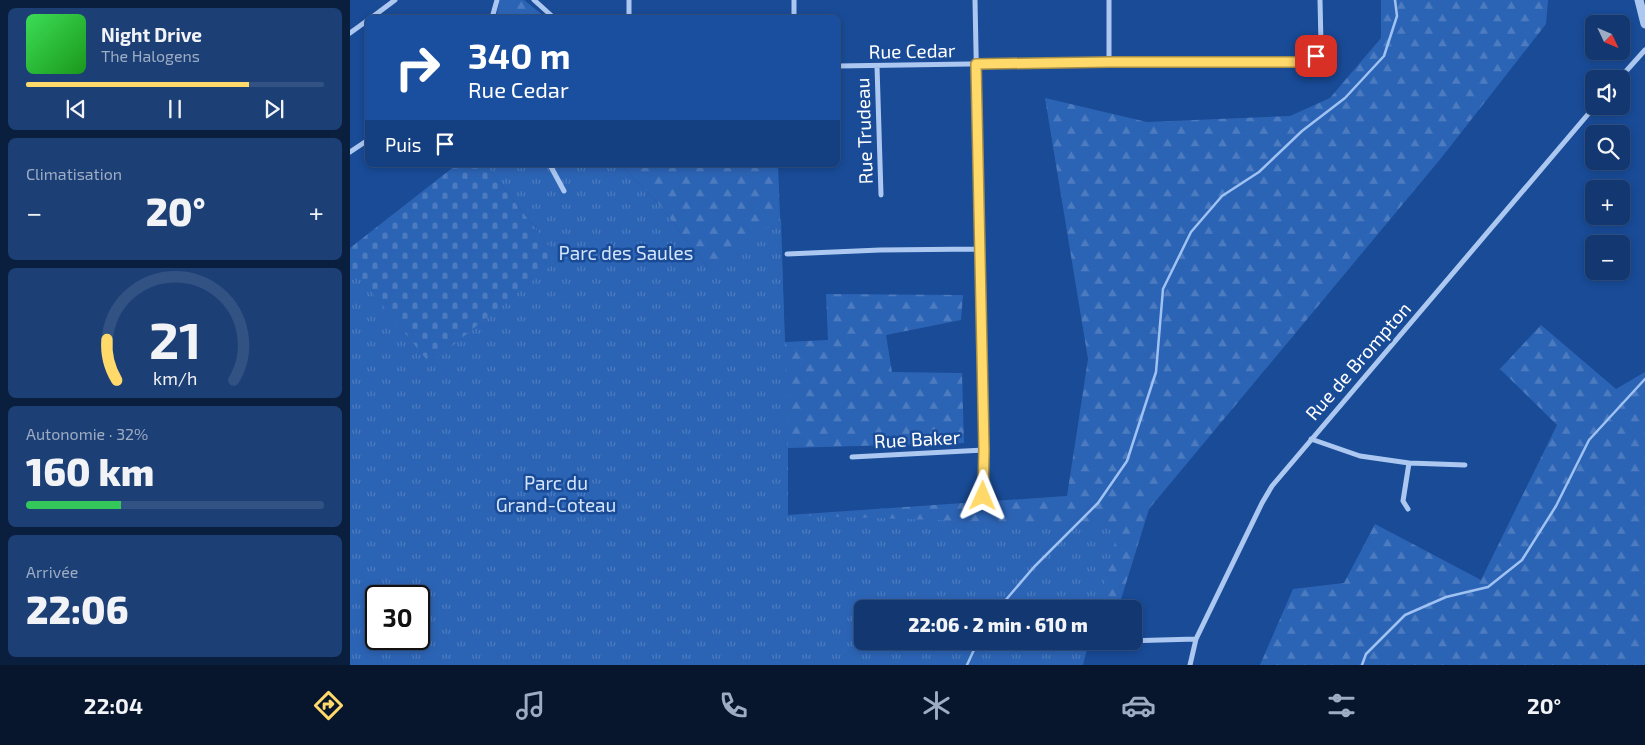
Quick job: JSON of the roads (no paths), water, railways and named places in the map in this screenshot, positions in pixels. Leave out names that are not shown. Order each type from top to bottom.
[{"type":"street","points":[[375,15],[395,0]]},
{"type":"street","points":[[493,15],[497,0]]},
{"type":"street","points":[[534,0],[551,15]]},
{"type":"street","points":[[629,0],[629,15]]},
{"type":"street","points":[[794,0],[794,15]]},
{"type":"street","points":[[975,0],[984,450],[983,496]]},
{"type":"street","points":[[1109,0],[1109,62]]},
{"type":"street","name":"Rue Cedar","points":[[840,66],[1109,62],[1304,62],[1316,56],[1321,44],[1320,0]]},
{"type":"street","points":[[1640,0],[1645,24]]},
{"type":"street","points":[[350,32],[365,22]]},
{"type":"street","points":[[1627,70],[1645,50]]},
{"type":"street","name":"Rue Trudeau","points":[[877,66],[881,195]]},
{"type":"street","name":"Rue de Brompton","points":[[1190,665],[1196,639],[1272,486],[1587,115]]},
{"type":"street","points":[[350,152],[365,142]]},
{"type":"street","points":[[551,167],[564,191]]},
{"type":"street","points":[[787,254],[880,250],[979,249]]},
{"type":"street","points":[[1311,439],[1360,456],[1409,463],[1465,465]]},
{"type":"street","name":"Rue Baker","points":[[852,457],[984,450]]},
{"type":"street","points":[[1408,509],[1403,501],[1409,463]]},
{"type":"street","points":[[1142,641],[1196,639]]},
{"type":"waterway","points":[[1006,600],[1034,567],[1098,503],[1127,461],[1156,372],[1163,289],[1191,232],[1222,196],[1259,172],[1302,131],[1345,98],[1384,56],[1397,16],[1395,0]]},
{"type":"waterway","points":[[1362,665],[1366,654],[1405,615],[1446,597],[1488,587],[1522,560],[1556,506],[1589,440],[1645,379]]},
{"type":"waterway","points":[[967,665],[974,650]]},
{"type":"park label","name":"Parc des Saules","points":[[626,253]]},
{"type":"park label","name":"Parc du Grand-Coteau","points":[[556,494]]}]
